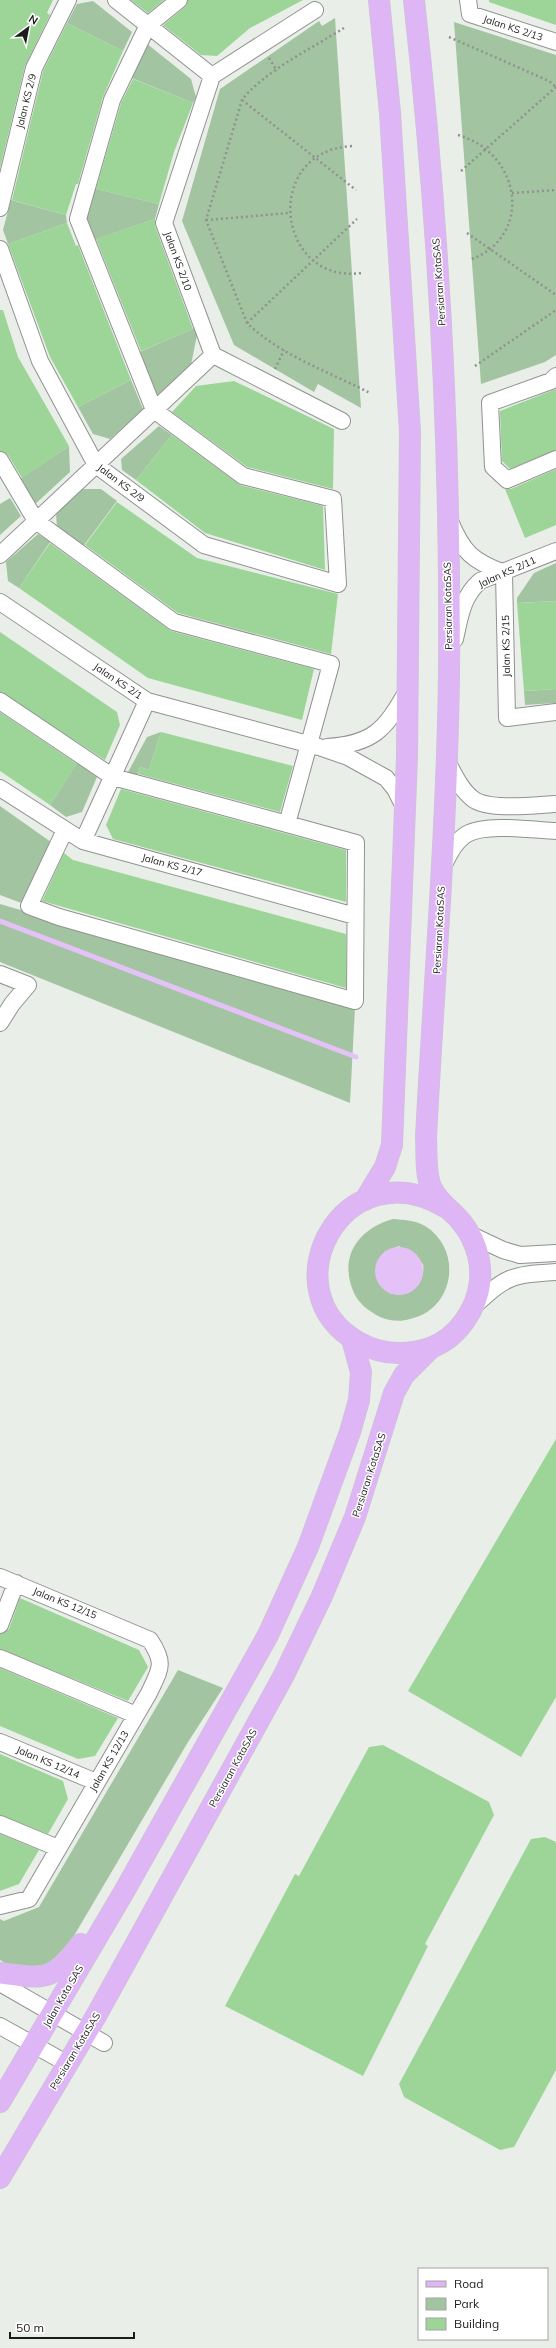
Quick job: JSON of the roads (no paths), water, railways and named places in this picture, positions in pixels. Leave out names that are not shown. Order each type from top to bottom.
[{"type":"main road","name":"Persiaran KotaSAS","points":[[365,1200],[385,1167],[392,1144],[408,690],[410,432],[390,113],[379,0]]},
{"type":"main road","name":"Persiaran KotaSAS","points":[[414,0],[442,315],[449,671],[447,761],[442,867],[426,1152],[427,1174],[430,1184],[445,1207]]},
{"type":"main road","name":"Persiaran KotaSAS","points":[[0,2178],[68,2064],[95,2038],[284,1675],[322,1596],[356,1517],[394,1393],[409,1370],[433,1347],[456,1330],[472,1308],[480,1280],[480,1266],[477,1253],[469,1234],[456,1216],[433,1200],[406,1193],[378,1195],[365,1200],[342,1216],[332,1226],[320,1252],[318,1266],[319,1287],[325,1307],[332,1319],[352,1339],[378,1351],[392,1354],[420,1351],[433,1347]]},
{"type":"main road","name":"Persiaran KotaSAS","points":[[125,1890],[254,1663],[308,1547],[344,1453],[359,1400],[361,1372],[352,1339]]},
{"type":"main road","points":[[0,1973],[40,1978],[55,1973],[70,1958],[125,1890]]},
{"type":"main road","name":"Jalan Kota SAS","points":[[0,2102],[125,1890]]},
{"type":"street","name":"Jalan KS 2/9","points":[[0,208],[34,68],[68,0]]},
{"type":"street","points":[[116,0],[212,76],[315,10]]},
{"type":"street","points":[[154,410],[78,220],[112,100],[148,25],[180,0]]},
{"type":"street","name":"Jalan KS 2/13","points":[[469,7],[556,42]]},
{"type":"street","name":"Jalan KS 2/10","points":[[212,76],[164,223],[213,355]]},
{"type":"street","name":"Jalan KS 2/9","points":[[0,249],[40,361],[96,465],[204,545],[338,584],[333,499],[243,476],[154,410]]},
{"type":"street","points":[[0,555],[213,355],[342,421]]},
{"type":"street","points":[[556,376],[551,381],[490,403],[493,467],[507,480],[556,459]]},
{"type":"street","points":[[0,460],[36,521],[174,622],[331,664],[313,746],[287,824]]},
{"type":"street","points":[[447,512],[457,538],[466,552],[479,563],[504,573]]},
{"type":"street","name":"Jalan KS 2/11","points":[[449,671],[461,611],[471,590],[480,581],[504,573],[556,551]]},
{"type":"street","name":"Jalan KS 2/15","points":[[504,573],[507,718],[556,712]]},
{"type":"street","name":"Jalan KS 2/1","points":[[0,602],[146,701],[313,746]]},
{"type":"street","points":[[313,746],[350,746],[360,743],[375,734],[395,712],[408,690]]},
{"type":"street","points":[[0,701],[113,777],[356,843],[355,1000],[59,917],[29,906],[65,830]]},
{"type":"street","points":[[83,841],[146,701]]},
{"type":"street","points":[[313,746],[348,757],[386,778],[395,789],[405,809]]},
{"type":"street","points":[[447,761],[463,788],[475,800],[487,805],[556,804]]},
{"type":"street","name":"Jalan KS 2/17","points":[[0,788],[83,841],[355,916]]},
{"type":"street","points":[[442,867],[458,841],[466,834],[475,830],[497,829],[556,831]]},
{"type":"street","points":[[0,974],[28,985],[12,1004],[0,1023]]},
{"type":"street","points":[[469,1234],[503,1250],[520,1255],[556,1253]]},
{"type":"street","points":[[472,1308],[508,1279],[525,1274],[556,1272]]},
{"type":"street","name":"Jalan KS 12/15","points":[[0,1577],[131,1630]]},
{"type":"street","points":[[0,1625],[16,1583]]},
{"type":"street","name":"Jalan KS 12/13","points":[[0,1906],[29,1898],[136,1715],[160,1670],[159,1654],[150,1640],[131,1630]]},
{"type":"street","points":[[0,1658],[136,1715]]},
{"type":"street","name":"Jalan KS 12/14","points":[[0,1742],[96,1782]]},
{"type":"street","points":[[0,1824],[58,1848]]},
{"type":"street","points":[[0,1983],[95,2038]]},
{"type":"street","points":[[0,2026],[68,2064]]},
{"type":"waterway","points":[[0,921],[356,1057]]}]
